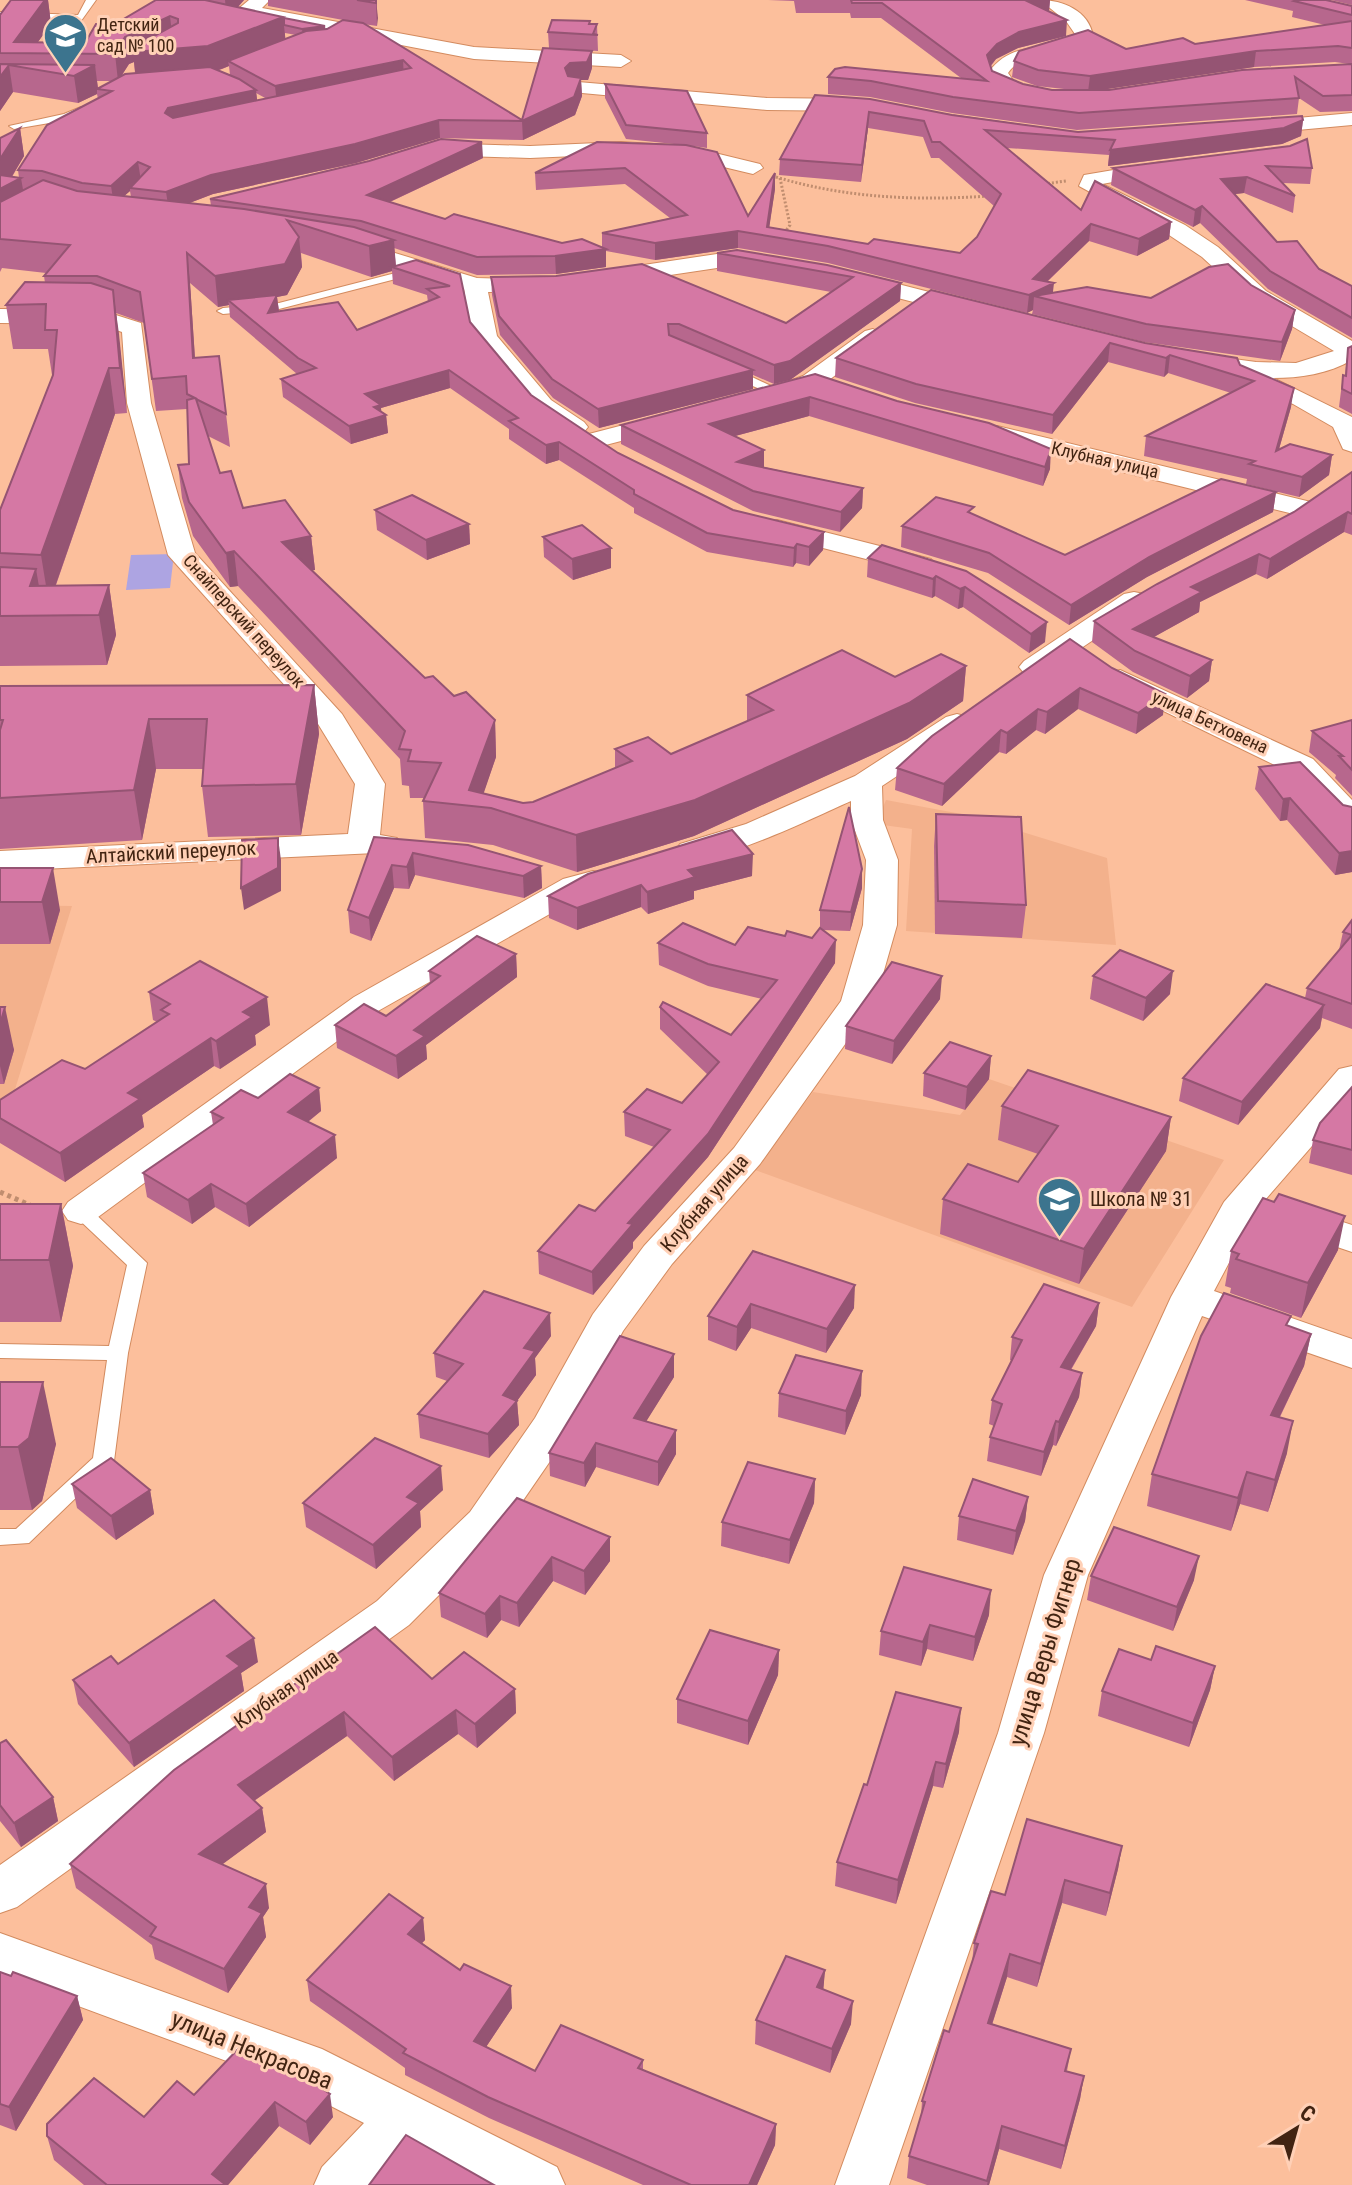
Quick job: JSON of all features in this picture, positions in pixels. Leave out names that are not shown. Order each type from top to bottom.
[{"type":"street","points":[[1049,0],[1073,17],[1084,31],[1084,36],[1066,46],[1012,58],[1002,65],[998,73],[1001,82],[1015,92],[1055,101]]},
{"type":"street","points":[[248,9],[341,31],[474,53],[621,61]]},
{"type":"street","points":[[578,88],[767,104],[819,102],[884,108]]},
{"type":"street","points":[[1227,131],[1352,119]]},
{"type":"street","points":[[1300,147],[1326,134],[1352,127]]},
{"type":"street","points":[[415,155],[441,147],[530,152],[621,148],[686,152],[753,168]]},
{"type":"street","points":[[1189,165],[1127,171],[1091,179],[1090,186],[1177,230],[1210,252],[1258,296],[1351,351]]},
{"type":"street","points":[[332,243],[475,285],[556,284]]},
{"type":"street","points":[[584,280],[737,258],[782,266]]},
{"type":"street","points":[[827,273],[997,316]]},
{"type":"street","points":[[475,285],[485,337],[542,405],[629,464]]},
{"type":"street","points":[[739,404],[812,381],[924,298]]},
{"type":"street","name":"Снайперский переулок","points":[[0,316],[100,317],[133,328],[139,403],[182,555],[327,714],[370,784],[363,843]]},
{"type":"street","points":[[1174,357],[1284,371],[1315,368],[1351,351]]},
{"type":"street","points":[[1221,365],[1302,399],[1344,423],[1352,444]]},
{"type":"street","points":[[812,381],[839,390]]},
{"type":"street","points":[[594,440],[683,418]]},
{"type":"street","name":"Клубная улица","points":[[977,429],[1316,502],[1269,530]]},
{"type":"street","points":[[757,523],[947,573]]},
{"type":"street","points":[[660,861],[757,831],[866,783],[998,693],[1076,648],[1158,586]]},
{"type":"street","name":"улица Бетховена","points":[[1076,648],[1133,687],[1302,766],[1352,818]]},
{"type":"street","name":"Клубная улица","points":[[0,1892],[393,1613],[485,1523],[551,1427],[607,1324],[658,1255],[747,1156],[858,1002],[880,925],[882,860],[867,820],[866,783]]},
{"type":"street","name":"Алтайский переулок","points":[[0,861],[363,843],[417,848]]},
{"type":"street","points":[[535,870],[575,886]]},
{"type":"street","points":[[81,1211],[366,1004],[575,886],[619,874]]},
{"type":"street","name":"улица Веры Фигнер","points":[[862,2185],[1021,1733],[1066,1575],[1191,1297],[1243,1202],[1352,1077]]},
{"type":"street","points":[[1243,1202],[1352,1239]]},
{"type":"street","points":[[1191,1297],[1352,1354]]},
{"type":"street","name":"улица Некрасова","points":[[0,1955],[304,2066],[538,2185]]},
{"type":"street","points":[[341,2185],[403,2118]]},
{"type":"lane","points":[[0,15],[81,18],[91,0]]},
{"type":"lane","points":[[14,126],[67,117],[97,102]]},
{"type":"lane","points":[[223,311],[279,306],[390,280],[425,268]]},
{"type":"lane","points":[[713,365],[780,393]]},
{"type":"lane","points":[[0,1537],[21,1537],[103,1461],[118,1353],[137,1263],[81,1211]]},
{"type":"lane","points":[[0,1351],[118,1353]]},
{"type":"path","points":[[753,168],[797,184],[925,198],[999,195]]},
{"type":"path","points":[[737,258],[778,243],[790,225],[780,178]]},
{"type":"path","points":[[1042,184],[1091,179]]},
{"type":"path","points":[[0,1192],[63,1220],[81,1211]]},
{"type":"shaded area","points":[[174,554],[170,588],[126,590],[131,555]]},
{"type":"shaded area","points":[[886,800],[967,815],[1107,858],[1116,945],[906,931],[912,829],[876,824]]},
{"type":"shaded area","points":[[0,905],[72,906],[12,1099],[0,1099]]},
{"type":"shaded area","name":"Школа № 31","points":[[989,1079],[1224,1160],[1132,1307],[755,1170],[813,1092],[960,1115]]},
{"type":"building","points":[[11,0],[45,0],[14,42],[85,43],[96,24],[115,24],[156,0],[205,0],[283,17],[208,46],[133,52],[136,46],[178,23],[178,19],[170,16],[125,37],[115,54],[0,53],[0,15]]},
{"type":"building","points":[[851,0],[1025,0],[1067,20],[1019,32],[997,44],[987,55],[992,71],[1023,84],[1052,90],[1109,90],[1242,70],[1352,64],[1352,95],[1323,96],[1295,77],[1299,98],[1079,113],[828,77],[835,69],[845,67],[987,81],[882,3],[852,3]]},
{"type":"building","points":[[1326,0],[1352,6],[1352,15],[1294,1]]},
{"type":"building","points":[[284,18],[325,26],[302,29],[284,25]]},
{"type":"building","points":[[343,20],[363,23],[522,120],[543,48],[592,51],[587,62],[570,63],[565,68],[568,76],[581,78],[574,97],[522,121],[439,120],[355,144],[211,175],[166,192],[130,188],[150,167],[138,162],[111,186],[82,183],[42,171],[18,170],[47,125],[112,91],[97,89],[125,74],[210,67],[256,90],[168,108],[165,113],[173,118],[411,68],[403,60],[275,86],[228,61],[306,31],[327,29]]},
{"type":"building","points":[[552,20],[590,21],[589,24],[597,24],[593,34],[598,35],[548,32]]},
{"type":"building","points":[[1352,21],[1352,48],[1338,46],[1256,51],[1090,76],[1038,70],[1014,61],[1019,51],[1088,30],[1126,49],[1183,38],[1195,44]]},
{"type":"building","points":[[0,64],[95,65],[74,76],[9,65],[0,77]]},
{"type":"building","points":[[605,84],[687,91],[707,133],[626,125]]},
{"type":"building","points":[[815,95],[870,99],[952,115],[1078,132],[1302,116],[1303,120],[1284,128],[1110,150],[1115,140],[985,130],[1081,210],[1095,181],[1171,222],[1139,239],[1091,224],[1033,279],[1054,283],[1029,295],[828,246],[738,231],[655,243],[602,233],[687,215],[625,168],[535,173],[597,142],[686,145],[717,152],[748,216],[775,173],[767,227],[868,244],[874,239],[960,253],[977,237],[1001,194],[940,142],[932,142],[924,121],[869,112],[862,165],[780,159]]},
{"type":"building","points":[[20,128],[0,159],[0,138]]},
{"type":"building","points":[[441,139],[482,142],[367,195],[445,219],[454,214],[562,243],[582,239],[606,249],[555,256],[477,257],[361,221],[210,199],[369,161]]},
{"type":"building","points":[[1307,139],[1312,168],[1266,166],[1295,196],[1247,177],[1221,179],[1277,242],[1297,241],[1319,269],[1352,286],[1352,318],[1270,271],[1202,206],[1195,210],[1113,168],[1290,146]]},
{"type":"building","points":[[0,175],[21,178],[0,189]]},
{"type":"building","points":[[43,180],[77,191],[244,209],[354,227],[394,240],[369,246],[287,220],[299,237],[285,264],[215,276],[187,253],[193,358],[219,356],[226,414],[196,399],[220,473],[231,471],[243,508],[285,500],[311,536],[282,542],[425,678],[433,676],[454,696],[466,692],[495,720],[469,790],[523,803],[533,802],[632,761],[615,749],[648,737],[671,754],[773,710],[747,695],[842,650],[895,677],[941,654],[966,666],[909,703],[695,800],[576,835],[491,808],[423,801],[441,763],[408,761],[411,750],[399,749],[405,731],[234,551],[226,553],[189,502],[178,465],[189,464],[187,400],[195,398],[187,394],[186,376],[152,379],[140,292],[97,276],[44,276],[70,245],[0,239],[0,202]]},
{"type":"building","points":[[737,250],[827,265],[901,283],[790,361],[774,365],[679,324],[668,324],[669,335],[753,370],[598,409],[552,379],[499,316],[491,277],[556,276],[642,264],[786,323],[853,277],[717,253]]},
{"type":"building","points":[[416,260],[460,274],[470,322],[531,395],[618,453],[733,510],[824,532],[809,547],[797,544],[794,548],[707,533],[634,494],[634,490],[559,442],[546,445],[509,421],[518,418],[449,370],[365,394],[381,405],[374,407],[386,415],[349,426],[281,379],[316,368],[298,358],[228,300],[277,295],[268,313],[338,302],[357,330],[439,297],[427,289],[450,286],[392,267]]},
{"type":"building","points":[[1228,264],[1251,285],[1295,310],[1282,342],[1146,324],[1034,296],[1087,287],[1151,298],[1209,267]]},
{"type":"building","points":[[25,282],[91,283],[113,290],[120,368],[109,368],[41,555],[0,553],[0,510],[53,375],[57,330],[45,330],[46,304],[6,305]]},
{"type":"building","points":[[931,290],[1145,343],[1237,358],[1240,365],[1294,388],[1276,451],[1290,444],[1332,455],[1302,477],[1249,464],[1255,461],[1146,436],[1254,381],[1170,355],[1166,358],[1110,343],[1053,415],[916,384],[836,358]]},
{"type":"building","points":[[1352,346],[1352,394],[1342,389],[1348,348]]},
{"type":"building","points":[[815,374],[897,401],[989,423],[1051,449],[1045,467],[810,397],[709,424],[764,450],[737,462],[863,488],[841,512],[753,491],[621,425]]},
{"type":"building","points":[[1352,472],[1352,514],[1348,512],[1270,559],[1259,554],[1191,587],[1202,592],[1133,629],[1212,660],[1190,676],[1135,651],[1094,621],[1294,512]]},
{"type":"building","points":[[1221,479],[1276,492],[1149,557],[1071,605],[989,553],[902,526],[936,497],[974,507],[968,512],[1065,555]]},
{"type":"building","points":[[412,495],[469,524],[426,540],[375,510]]},
{"type":"building","points":[[582,525],[611,548],[572,559],[543,537]]},
{"type":"building","points":[[882,545],[966,571],[1047,622],[1031,634],[965,587],[960,589],[936,576],[933,579],[868,558]]},
{"type":"building","points":[[0,567],[36,569],[30,586],[109,585],[99,615],[0,616]]},
{"type":"building","points":[[1070,639],[1112,668],[1165,694],[1138,713],[1080,688],[1047,712],[1038,709],[1007,733],[1001,730],[944,784],[897,768],[932,736]]},
{"type":"building","points":[[314,685],[296,784],[202,786],[207,719],[149,719],[134,790],[0,798],[0,730],[3,720],[0,720],[0,686]]},
{"type":"building","points":[[1352,720],[1352,770],[1339,756],[1343,756],[1312,731]]},
{"type":"building","points":[[1300,762],[1343,805],[1352,807],[1352,851],[1339,853],[1290,798],[1283,799],[1259,767]]},
{"type":"building","points":[[849,807],[862,869],[851,912],[820,910]]},
{"type":"building","points":[[936,814],[1021,817],[1026,905],[938,901]]},
{"type":"building","points":[[732,830],[753,854],[688,870],[695,877],[647,892],[641,885],[577,908],[548,896],[588,874]]},
{"type":"building","points":[[374,837],[468,845],[541,866],[523,876],[413,853],[407,867],[392,865],[369,918],[348,910]]},
{"type":"building","points":[[278,838],[278,868],[241,888],[242,840]]},
{"type":"building","points":[[0,868],[53,868],[42,902],[0,902]]},
{"type":"building","points":[[1352,920],[1352,935],[1343,932]]},
{"type":"building","points":[[683,923],[735,945],[748,927],[785,936],[787,931],[812,938],[820,928],[836,940],[708,1134],[628,1223],[633,1224],[592,1272],[538,1251],[579,1205],[595,1211],[670,1130],[624,1112],[647,1089],[682,1103],[719,1062],[660,1007],[663,1002],[731,1035],[777,980],[708,964],[658,943]]},
{"type":"building","points":[[1352,935],[1352,1004],[1307,988]]},
{"type":"building","points":[[477,936],[516,954],[414,1030],[425,1036],[396,1056],[335,1025],[364,1004],[386,1016],[440,976],[429,971]]},
{"type":"building","points":[[1120,950],[1173,971],[1146,998],[1093,976]]},
{"type":"building","points":[[200,961],[267,997],[243,1012],[252,1017],[216,1041],[211,1038],[128,1093],[140,1099],[60,1153],[0,1118],[0,1100],[62,1060],[85,1069],[169,1014],[161,1010],[170,1004],[149,992]]},
{"type":"building","points":[[892,962],[942,976],[894,1041],[846,1026]]},
{"type":"building","points":[[1266,984],[1324,1005],[1242,1102],[1183,1078]]},
{"type":"building","points":[[0,1007],[5,1007],[0,1024]]},
{"type":"building","points":[[950,1042],[991,1056],[967,1087],[924,1073]]},
{"type":"building","points":[[1028,1070],[1171,1117],[1084,1249],[943,1199],[968,1164],[1018,1182],[1058,1126],[1002,1106]]},
{"type":"building","points":[[290,1074],[319,1088],[288,1112],[335,1135],[246,1204],[211,1184],[188,1200],[143,1173],[223,1118],[211,1112],[241,1090],[258,1098]]},
{"type":"building","points":[[1352,1087],[1352,1150],[1313,1140],[1320,1123]]},
{"type":"building","points":[[1279,1194],[1345,1216],[1308,1283],[1236,1259],[1239,1254],[1231,1251],[1263,1198],[1274,1202]]},
{"type":"building","points":[[0,1204],[61,1204],[49,1260],[0,1260]]},
{"type":"building","points":[[753,1251],[855,1285],[827,1329],[751,1304],[737,1327],[708,1316]]},
{"type":"building","points":[[1044,1284],[1099,1303],[1061,1367],[1082,1373],[1059,1422],[1056,1421],[1044,1452],[990,1437],[1002,1404],[992,1400],[1022,1340],[1012,1337]]},
{"type":"building","points":[[484,1291],[550,1313],[524,1348],[535,1351],[503,1395],[517,1401],[488,1434],[418,1414],[463,1364],[434,1353]]},
{"type":"building","points":[[1224,1293],[1291,1316],[1286,1325],[1311,1334],[1271,1415],[1293,1421],[1275,1480],[1247,1472],[1238,1498],[1152,1474],[1201,1336]]},
{"type":"building","points":[[620,1336],[674,1354],[634,1418],[676,1430],[658,1462],[596,1443],[584,1463],[549,1453]]},
{"type":"building","points":[[796,1355],[862,1371],[846,1411],[779,1393]]},
{"type":"building","points":[[0,1382],[43,1382],[29,1438],[18,1447],[0,1447]]},
{"type":"building","points":[[375,1438],[441,1466],[407,1497],[419,1503],[373,1545],[303,1503]]},
{"type":"building","points":[[111,1458],[150,1490],[111,1516],[72,1484]]},
{"type":"building","points":[[748,1462],[815,1479],[790,1540],[722,1522]]},
{"type":"building","points":[[973,1479],[1028,1497],[1016,1531],[959,1516]]},
{"type":"building","points":[[517,1498],[610,1537],[584,1571],[552,1557],[517,1603],[500,1596],[485,1614],[439,1593]]},
{"type":"building","points":[[1114,1527],[1199,1556],[1177,1607],[1091,1576]]},
{"type":"building","points":[[904,1567],[991,1590],[975,1637],[930,1625],[923,1642],[881,1631]]},
{"type":"building","points":[[214,1600],[254,1638],[227,1656],[240,1666],[129,1743],[73,1680],[111,1656],[118,1664]]},
{"type":"building","points":[[375,1627],[432,1679],[464,1652],[515,1689],[475,1724],[456,1710],[392,1757],[344,1712],[238,1785],[262,1808],[199,1854],[266,1884],[249,1907],[262,1913],[224,1969],[150,1936],[156,1927],[70,1864],[174,1770]]},
{"type":"building","points":[[710,1630],[779,1650],[748,1721],[677,1699]]},
{"type":"building","points":[[1156,1646],[1215,1666],[1193,1723],[1102,1691],[1119,1649],[1151,1660]]},
{"type":"building","points":[[896,1692],[961,1708],[946,1764],[936,1762],[898,1880],[837,1862],[864,1784],[867,1785]]},
{"type":"building","points":[[6,1740],[53,1797],[14,1823],[0,1805],[0,1743]]},
{"type":"building","points":[[1027,1819],[1122,1846],[1110,1893],[1065,1880],[1041,1964],[1010,1954],[988,2023],[1071,2049],[1065,2071],[1084,2076],[1065,2146],[1002,2126],[987,2181],[909,2156],[925,2102],[922,2101],[944,2030],[949,2032],[978,1944],[974,1943],[991,1891],[1005,1895]]},
{"type":"building","points":[[389,1894],[423,1918],[408,1934],[460,1970],[464,1964],[511,1986],[474,2041],[535,2071],[561,2025],[643,2060],[638,2068],[776,2124],[749,2185],[691,2185],[488,2097],[403,2053],[406,2049],[307,1980]]},
{"type":"building","points":[[786,1956],[825,1970],[817,1987],[853,2001],[832,2049],[756,2020]]},
{"type":"building","points":[[0,1972],[11,1976],[13,1972],[77,1996],[9,2107],[0,2104]]},
{"type":"building","points":[[240,2047],[288,2066],[330,2094],[306,2122],[275,2102],[212,2174],[226,2185],[107,2185],[47,2136],[47,2124],[94,2078],[144,2117],[177,2081],[194,2095]]},
{"type":"building","points":[[406,2135],[494,2185],[369,2185]]},
{"type":"place","name":"Детский сад № 100","points":[[66,74]]},
{"type":"place","name":"Школа № 31","points":[[1059,1238]]}]
